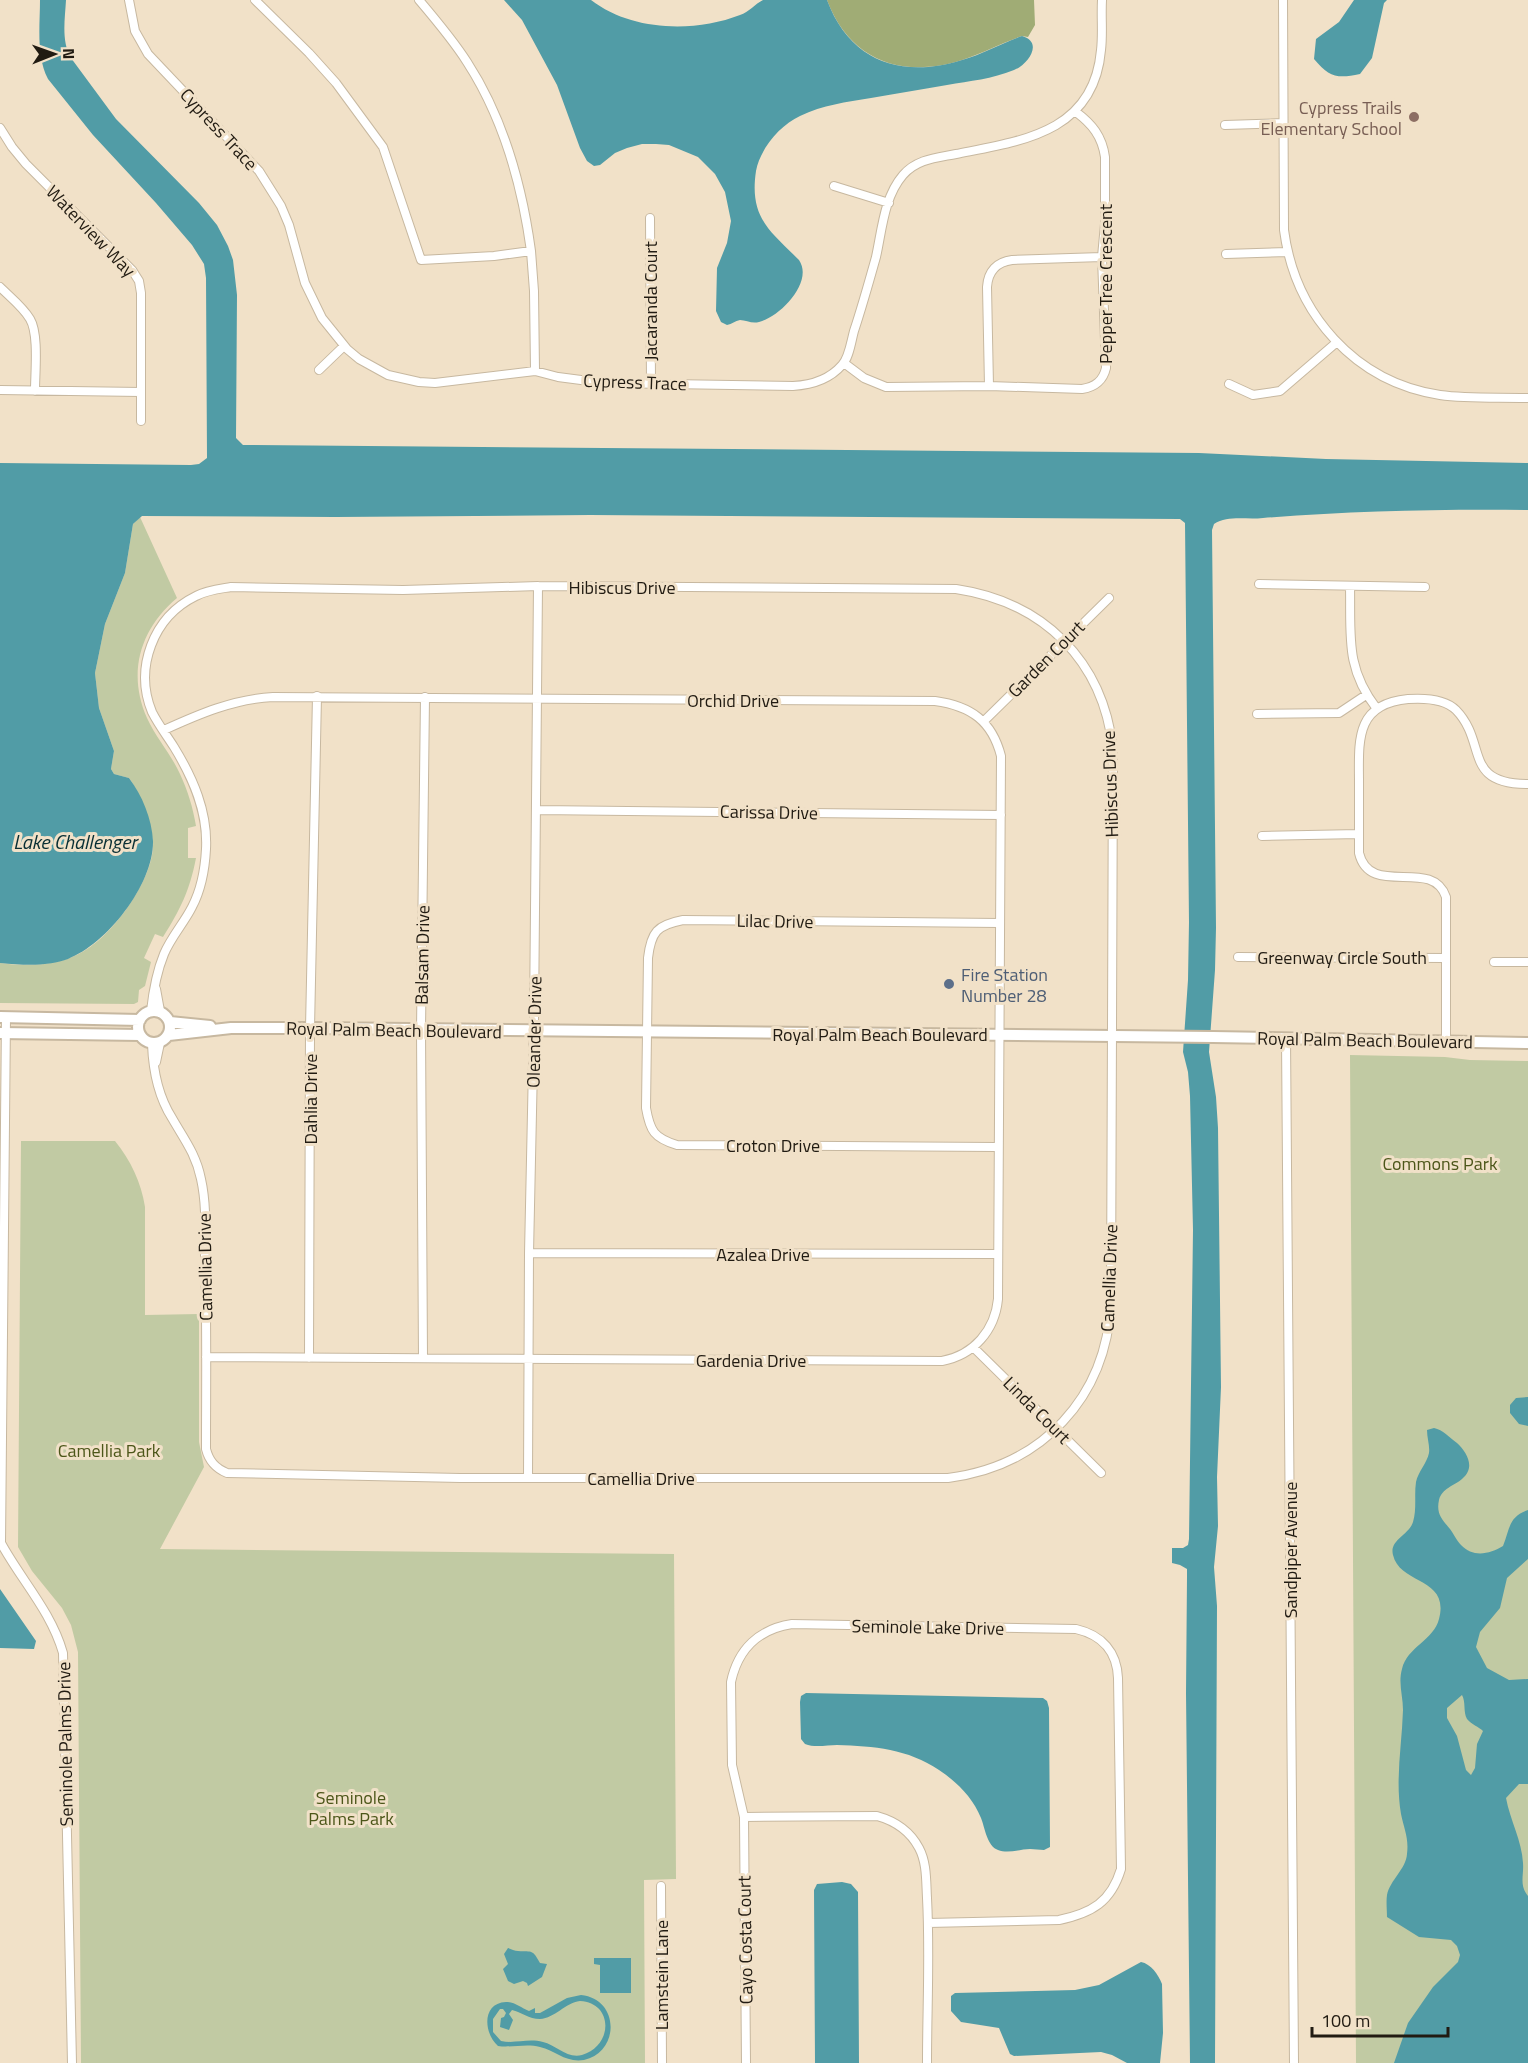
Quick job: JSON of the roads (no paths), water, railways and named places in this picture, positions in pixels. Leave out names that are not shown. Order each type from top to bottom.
[{"type":"street","name":"Cypress Trace","points":[[129,0],[135,31],[148,54],[259,171],[270,188],[289,225],[304,283],[322,318],[344,346],[373,368],[388,375],[419,382],[445,382],[535,371],[581,381],[805,385],[826,378],[844,363]]},
{"type":"street","points":[[255,0],[336,83],[383,147],[421,260],[494,256],[531,251]]},
{"type":"street","points":[[420,0],[467,61],[494,112],[517,176],[531,251],[535,371]]},
{"type":"street","points":[[844,363],[861,310],[889,203],[897,183],[911,167],[921,161],[1022,141],[1051,129],[1076,112],[1087,96],[1098,68],[1101,51],[1102,0]]},
{"type":"street","points":[[1283,0],[1284,216],[1288,252],[1299,287],[1309,307],[1347,352],[1377,373],[1418,390],[1454,396],[1528,398]]},
{"type":"street","name":"Pepper Tree Crescent","points":[[844,363],[864,378],[886,387],[989,386],[1082,389],[1101,381],[1106,368],[1102,257],[1106,190],[1104,147],[1094,128],[1076,112]]},
{"type":"street","points":[[1225,125],[1283,123]]},
{"type":"street","name":"Waterview Way","points":[[0,128],[26,164],[136,275],[141,293],[141,421]]},
{"type":"street","points":[[834,186],[889,203]]},
{"type":"street","name":"Jacaranda Court","points":[[650,218],[651,384]]},
{"type":"street","points":[[1226,254],[1288,252]]},
{"type":"street","points":[[989,386],[987,287],[989,273],[999,263],[1012,260],[1102,257]]},
{"type":"street","points":[[0,287],[32,323],[35,391]]},
{"type":"street","points":[[1229,384],[1253,395],[1280,391],[1337,342]]},
{"type":"street","points":[[319,370],[344,346]]},
{"type":"street","points":[[0,390],[141,392]]},
{"type":"street","points":[[1259,585],[1425,587]]},
{"type":"street","name":"Hibiscus Drive","points":[[156,1011],[156,988],[165,953],[194,905],[204,870],[206,832],[198,795],[190,774],[153,714],[147,696],[146,678],[152,640],[167,617],[181,604],[197,595],[231,587],[403,590],[538,586],[956,589],[977,592],[1017,607],[1048,626],[1078,657],[1100,694],[1113,749],[1111,1036]]},
{"type":"street","name":"Oleander Drive","points":[[528,1478],[538,586]]},
{"type":"street","points":[[1350,586],[1351,652],[1358,679],[1366,695],[1377,709]]},
{"type":"street","name":"Garden Court","points":[[984,721],[1109,598]]},
{"type":"street","points":[[1257,714],[1339,713],[1366,695]]},
{"type":"street","name":"Orchid Drive","points":[[164,730],[212,709],[249,698],[317,696],[935,701],[959,706],[984,721],[998,741],[1002,756],[999,1035]]},
{"type":"street","name":"Dahlia Drive","points":[[309,1358],[310,1028],[317,696]]},
{"type":"street","name":"Balsam Drive","points":[[423,1358],[421,1030],[425,697]]},
{"type":"street","points":[[1446,1042],[1446,897],[1441,886],[1430,878],[1380,876],[1368,870],[1361,859],[1359,739],[1367,719],[1377,709],[1392,702],[1417,698],[1441,702],[1453,707],[1467,725],[1477,753],[1488,773],[1503,783],[1528,784]]},
{"type":"street","name":"Carissa Drive","points":[[537,810],[1001,815]]},
{"type":"street","points":[[1262,836],[1359,834]]},
{"type":"street","name":"Lilac Drive","points":[[647,1032],[650,943],[656,932],[667,923],[683,920],[1000,923]]},
{"type":"street","name":"Greenway Circle South","points":[[1238,957],[1446,958]]},
{"type":"street","points":[[1494,962],[1528,962]]},
{"type":"street","points":[[156,1011],[170,1022],[160,1040],[144,1041],[138,1025],[140,1020],[145,1014],[156,1011]]},
{"type":"street","points":[[3,1017],[140,1020]]},
{"type":"street","name":"Seminole Palms Drive","points":[[3,1017],[4,1334],[1,1543],[15,1568],[50,1617],[63,1653],[72,2063]]},
{"type":"street","name":"Royal Palm Beach Boulevard","points":[[170,1022],[231,1028],[1214,1037],[1528,1043]]},
{"type":"street","name":"Royal Palm Beach Boulevard","points":[[160,1040],[231,1028]]},
{"type":"street","name":"Croton Drive","points":[[647,1032],[646,1108],[649,1125],[664,1141],[677,1145],[997,1147]]},
{"type":"street","points":[[3,1033],[140,1035]]},
{"type":"street","name":"Gardenia Drive","points":[[206,1357],[942,1361],[955,1357],[973,1347],[986,1333],[995,1313],[998,1299],[999,1035]]},
{"type":"street","name":"Camellia Drive","points":[[160,1040],[155,1072],[163,1101],[187,1140],[201,1178],[204,1198],[206,1449],[215,1467],[227,1473],[528,1478],[948,1478],[984,1471],[1005,1463],[1036,1445],[1056,1429],[1081,1400],[1102,1356],[1110,1317],[1111,1036]]},
{"type":"street","name":"Sandpiper Avenue","points":[[1286,1038],[1294,2063]]},
{"type":"street","name":"Azalea Drive","points":[[529,1253],[997,1254]]},
{"type":"street","name":"Linda Court","points":[[973,1347],[1101,1473]]},
{"type":"street","name":"Seminole Lake Drive","points":[[744,1817],[732,1765],[731,1682],[744,1650],[751,1642],[770,1629],[792,1624],[1064,1629],[1086,1631],[1095,1636],[1110,1649],[1118,1668],[1121,1869],[1113,1889],[1098,1906],[1080,1916],[1059,1920],[928,1923]]},
{"type":"street","points":[[744,1817],[866,1815],[887,1819],[912,1837],[925,1866],[928,1923],[927,2063]]},
{"type":"street","name":"Cayo Costa Court","points":[[744,1817],[747,2063]]},
{"type":"street","name":"Lamstein Lane","points":[[661,1886],[662,2063]]},
{"type":"water","name":"Lake Challenger","points":[[40,0],[66,0],[65,37],[71,58],[116,119],[199,203],[217,225],[228,246],[233,260],[237,295],[236,438],[243,445],[1199,453],[1326,459],[1528,463],[1528,510],[1395,511],[1231,519],[1219,521],[1214,524],[1212,530],[1216,928],[1209,1052],[1218,1128],[1221,1387],[1217,1477],[1218,1526],[1214,1567],[1217,1606],[1215,2063],[1190,2063],[1187,1569],[1172,1563],[1172,1548],[1183,1548],[1188,1545],[1189,1539],[1193,1230],[1190,1096],[1183,1052],[1189,922],[1185,523],[1180,519],[590,515],[142,516],[133,524],[125,573],[105,624],[95,673],[99,708],[114,751],[111,769],[114,774],[129,778],[142,800],[151,824],[153,841],[146,875],[126,910],[98,940],[83,951],[68,959],[51,963],[26,965],[0,963],[0,463],[191,465],[199,464],[207,458],[204,264],[192,245],[93,135],[48,79],[40,51]]},
{"type":"water","points":[[504,0],[591,0],[625,18],[663,26],[683,26],[722,21],[746,12],[763,0],[827,0],[837,21],[849,38],[864,51],[899,66],[940,65],[970,58],[1022,36],[1029,39],[1033,48],[1024,63],[1006,73],[835,104],[809,112],[785,125],[766,146],[758,163],[756,201],[764,222],[799,260],[802,278],[785,306],[767,319],[754,323],[740,320],[727,325],[721,322],[716,311],[717,268],[727,243],[731,221],[725,192],[715,174],[698,157],[669,145],[642,144],[627,148],[615,153],[600,165],[594,166],[587,161],[557,85],[522,20]]},
{"type":"water","points":[[1354,0],[1387,0],[1384,3],[1372,58],[1360,74],[1334,75],[1324,70],[1314,59],[1316,39],[1339,22]]},
{"type":"water","points":[[1528,1397],[1528,1426],[1519,1424],[1510,1413],[1510,1405],[1516,1398]]},
{"type":"water","points":[[1434,1428],[1446,1434],[1461,1447],[1469,1460],[1469,1470],[1466,1475],[1443,1493],[1438,1505],[1442,1519],[1466,1549],[1482,1553],[1503,1546],[1513,1520],[1528,1510],[1528,1559],[1507,1578],[1500,1608],[1480,1632],[1476,1647],[1487,1668],[1509,1680],[1528,1679],[1528,1784],[1519,1784],[1506,1798],[1520,1847],[1523,1884],[1528,1896],[1528,2063],[1394,2063],[1408,2023],[1433,1987],[1458,1962],[1460,1955],[1457,1946],[1451,1940],[1419,1937],[1387,1917],[1387,1895],[1391,1884],[1404,1865],[1407,1848],[1399,1801],[1403,1710],[1401,1674],[1409,1655],[1432,1633],[1439,1619],[1440,1605],[1437,1596],[1431,1588],[1397,1565],[1393,1555],[1394,1545],[1408,1531],[1413,1522],[1416,1482],[1429,1453],[1427,1430]],"holes":[[[1462,1695],[1467,1719],[1483,1731],[1477,1744],[1475,1768],[1471,1775],[1466,1770],[1457,1736],[1447,1718],[1447,1708]]]},
{"type":"water","points":[[0,1589],[36,1641],[34,1649],[0,1648]]},
{"type":"water","points":[[806,1693],[1043,1698],[1047,1701],[1049,1708],[1050,1847],[1044,1850],[1006,1852],[994,1848],[989,1841],[978,1811],[964,1791],[939,1770],[915,1757],[864,1746],[805,1744],[801,1739],[800,1702],[801,1696]]},
{"type":"water","points":[[842,1882],[851,1884],[858,1892],[859,2063],[815,2063],[814,1890],[817,1884]]},
{"type":"water","points":[[508,1948],[532,1952],[540,1963],[547,1964],[542,1977],[528,1986],[523,1981],[514,1984],[508,1981],[503,1969],[508,1964],[504,1954]]},
{"type":"water","points":[[594,1958],[631,1958],[631,1993],[600,1993],[600,1965],[594,1964]]},
{"type":"water","points":[[1141,1962],[1154,1970],[1162,1984],[1163,2033],[1160,2063],[1127,2063],[1101,2052],[1014,2056],[1010,2054],[999,2028],[961,2022],[951,2011],[951,1996],[955,1993],[1075,1990],[1099,1985]]},
{"type":"water","points":[[581,1995],[594,1999],[609,2015],[611,2026],[609,2037],[604,2047],[596,2055],[584,2060],[572,2060],[535,2046],[498,2046],[493,2041],[487,2020],[492,2008],[498,2004],[509,2002],[529,2011],[535,2008],[535,2013],[540,2013],[567,1998]],"holes":[[[575,2002],[591,2004],[599,2009],[604,2017],[604,2034],[600,2043],[582,2055],[571,2055],[537,2041],[501,2041],[493,2032],[493,2019],[500,2009],[506,2013],[501,2018],[500,2027],[509,2030],[513,2020],[509,2014],[512,2010],[540,2019]]]},
{"type":"place","name":"Cypress Trails Elementary School","points":[[1414,117]]},
{"type":"place","name":"Fire Station Number 28","points":[[949,984]]},
{"type":"park label","name":"Commons Park","points":[[1440,1163]]},
{"type":"park label","name":"Camellia Park","points":[[109,1450]]},
{"type":"park label","name":"Seminole Palms Park","points":[[351,1807]]}]
